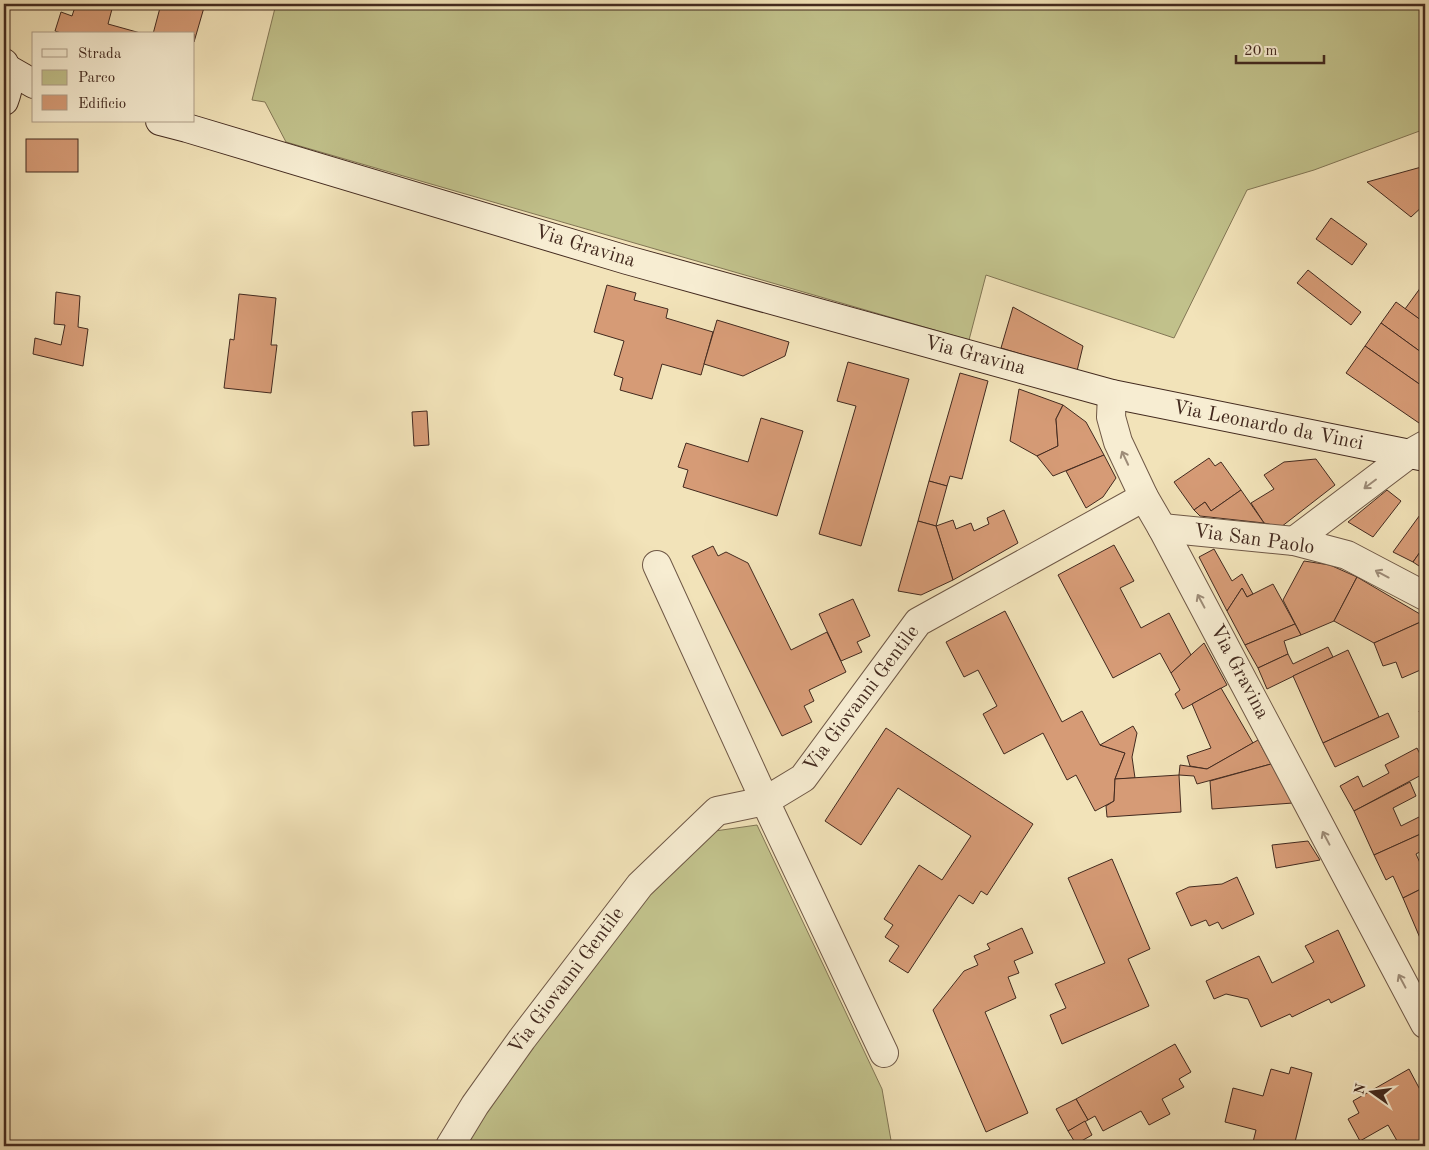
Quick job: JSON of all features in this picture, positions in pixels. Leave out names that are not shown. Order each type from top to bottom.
[{"type":"street","points":[[5,65],[32,83]]},
{"type":"street","points":[[5,65],[9,76],[9,85],[4,101],[32,100]]},
{"type":"street","name":"Via Gravina","points":[[164,122],[627,260],[1112,394],[1111,417],[1118,442],[1144,497],[1425,1024]]},
{"type":"street","name":"Via Leonardo da Vinci","points":[[1112,394],[1420,452]]},
{"type":"street","points":[[1294,542],[1420,452]]},
{"type":"street","name":"Via Giovanni Gentile","points":[[450,1146],[475,1105],[522,1039],[640,885],[717,811],[765,800],[803,778],[918,622],[1144,497]]},
{"type":"street","name":"Via San Paolo","points":[[1162,528],[1294,542],[1347,555],[1425,596]]},
{"type":"street","points":[[657,565],[884,1053]]},
{"type":"green space","points":[[276,4],[1425,4],[1425,129],[1314,170],[1247,190],[1174,338],[986,275],[969,340],[286,142],[265,102],[252,100]]},
{"type":"green space","points":[[757,825],[882,1089],[892,1146],[462,1146],[482,1112],[644,894],[708,832]]},
{"type":"building","points":[[76,4],[93,4],[112,9],[108,24],[137,32],[55,31],[61,12],[72,16]]},
{"type":"building","points":[[161,4],[205,4],[195,39],[195,32],[154,32]]},
{"type":"building","points":[[26,139],[78,139],[78,172],[26,172]]},
{"type":"building","points":[[1425,166],[1425,204],[1411,217],[1367,182]]},
{"type":"building","points":[[1331,218],[1367,244],[1352,265],[1316,239]]},
{"type":"building","points":[[1308,270],[1361,312],[1351,325],[1297,283]]},
{"type":"building","points":[[607,285],[636,293],[634,300],[668,309],[666,318],[713,332],[701,375],[662,364],[652,399],[620,390],[623,378],[614,375],[624,341],[594,332]]},
{"type":"building","points":[[1421,287],[1425,290],[1425,323],[1405,309]]},
{"type":"building","points":[[56,292],[80,296],[78,327],[88,329],[83,366],[33,354],[35,338],[61,345],[65,325],[54,324]]},
{"type":"building","points":[[239,294],[276,298],[271,345],[277,345],[271,393],[224,388],[230,339],[234,340]]},
{"type":"building","points":[[1396,302],[1425,323],[1425,355],[1381,323]]},
{"type":"building","points":[[1013,307],[1083,346],[1077,371],[1001,348]]},
{"type":"building","points":[[717,320],[789,342],[785,356],[743,376],[704,364]]},
{"type":"building","points":[[1381,323],[1425,355],[1425,388],[1365,346]]},
{"type":"building","points":[[1365,346],[1425,388],[1425,415],[1419,423],[1346,373]]},
{"type":"building","points":[[848,362],[909,379],[861,546],[819,534],[856,406],[837,401]]},
{"type":"building","points":[[960,373],[988,381],[962,479],[950,476],[947,486],[929,481]]},
{"type":"building","points":[[1019,389],[1063,405],[1056,419],[1058,446],[1037,456],[1010,441]]},
{"type":"building","points":[[1063,405],[1086,422],[1104,455],[1053,476],[1037,456],[1058,446],[1056,419]]},
{"type":"building","points":[[427,411],[429,445],[414,446],[412,412]]},
{"type":"building","points":[[761,418],[803,431],[777,516],[683,487],[688,470],[678,467],[686,443],[748,462]]},
{"type":"building","points":[[1104,455],[1116,478],[1103,497],[1086,508],[1066,471]]},
{"type":"building","points":[[1209,458],[1215,466],[1221,462],[1241,490],[1211,511],[1205,502],[1194,510],[1174,482]]},
{"type":"building","points":[[1316,459],[1335,485],[1281,527],[1264,523],[1251,503],[1274,489],[1264,475],[1284,462]]},
{"type":"building","points":[[929,481],[947,486],[936,526],[918,521]]},
{"type":"building","points":[[1241,490],[1264,523],[1200,516],[1194,510],[1205,502],[1211,511]]},
{"type":"building","points":[[1387,490],[1401,501],[1373,537],[1348,522]]},
{"type":"building","points":[[1425,508],[1425,545],[1413,562],[1393,552]]},
{"type":"building","points":[[1004,510],[1018,543],[953,580],[936,526],[953,520],[956,529],[971,523],[974,531],[989,524],[987,518]]},
{"type":"building","points":[[918,521],[936,526],[953,580],[921,595],[898,591]]},
{"type":"building","points":[[1114,545],[1134,581],[1120,588],[1141,628],[1169,613],[1191,655],[1171,673],[1160,653],[1113,678],[1058,575]]},
{"type":"building","points":[[1425,545],[1425,570],[1413,562]]},
{"type":"building","points":[[713,546],[718,556],[726,552],[748,563],[791,650],[827,632],[846,672],[809,690],[814,701],[804,706],[812,722],[782,736],[692,556]]},
{"type":"building","points":[[1214,549],[1232,581],[1242,574],[1253,594],[1247,597],[1242,588],[1227,611],[1199,557]]},
{"type":"building","points":[[1304,561],[1330,565],[1357,577],[1334,621],[1301,635],[1283,600]]},
{"type":"building","points":[[1357,577],[1425,617],[1425,620],[1374,643],[1334,621]]},
{"type":"building","points":[[1273,584],[1295,624],[1245,645],[1227,611],[1242,588],[1247,597]]},
{"type":"building","points":[[853,599],[870,636],[857,642],[862,652],[841,661],[819,614]]},
{"type":"building","points":[[1005,611],[1062,722],[1082,711],[1100,745],[1125,753],[1115,779],[1114,801],[1095,811],[1076,775],[1067,780],[1043,733],[1004,754],[983,714],[997,706],[978,670],[964,677],[946,642]]},
{"type":"building","points":[[1425,620],[1425,668],[1402,678],[1396,662],[1383,666],[1374,643]]},
{"type":"building","points":[[1295,624],[1301,635],[1284,641],[1288,654],[1258,668],[1245,645]]},
{"type":"building","points":[[1204,643],[1227,685],[1183,709],[1175,694],[1180,690],[1171,673]]},
{"type":"building","points":[[1328,647],[1333,657],[1267,689],[1258,668],[1288,654],[1293,664]]},
{"type":"building","points":[[1348,650],[1379,717],[1323,743],[1293,676]]},
{"type":"building","points":[[1221,688],[1253,743],[1207,769],[1190,766],[1187,756],[1211,748],[1192,704]]},
{"type":"building","points":[[1425,708],[1425,724],[1419,711]]},
{"type":"building","points":[[1388,713],[1399,737],[1335,767],[1323,743]]},
{"type":"building","points":[[1133,726],[1137,733],[1132,757],[1135,778],[1115,779],[1125,753],[1100,745]]},
{"type":"building","points":[[886,728],[1033,824],[987,895],[981,891],[973,904],[959,895],[908,973],[889,961],[899,946],[885,937],[893,925],[884,919],[919,865],[942,880],[971,836],[898,788],[861,845],[825,821]]},
{"type":"building","points":[[1258,740],[1271,764],[1197,784],[1194,776],[1179,775],[1180,765],[1207,769]]},
{"type":"building","points":[[1417,748],[1425,764],[1425,773],[1354,811],[1340,786],[1358,776],[1363,787],[1389,773],[1385,765]]},
{"type":"building","points":[[1271,764],[1293,803],[1212,809],[1210,781]]},
{"type":"building","points":[[1179,775],[1181,812],[1107,817],[1106,806],[1114,801],[1115,779]]},
{"type":"building","points":[[1410,782],[1416,796],[1393,808],[1401,826],[1425,814],[1425,832],[1374,855],[1354,811]]},
{"type":"building","points":[[1425,832],[1425,849],[1416,854],[1425,874],[1425,887],[1403,898],[1393,876],[1386,880],[1374,855]]},
{"type":"building","points":[[1308,841],[1320,860],[1276,868],[1272,845]]},
{"type":"building","points":[[1112,859],[1150,949],[1128,959],[1149,1006],[1062,1044],[1050,1015],[1066,1008],[1055,984],[1105,963],[1068,878]]},
{"type":"building","points":[[1237,877],[1254,914],[1222,929],[1218,922],[1209,926],[1206,920],[1191,926],[1176,893],[1189,887],[1222,884]]},
{"type":"building","points":[[1425,887],[1425,944],[1423,945],[1403,898]]},
{"type":"building","points":[[1022,928],[1033,953],[1014,961],[1019,973],[1008,977],[1016,998],[985,1012],[1028,1113],[986,1132],[933,1010],[964,971],[978,965],[974,956],[990,949],[987,944]]},
{"type":"building","points":[[1338,930],[1365,986],[1331,1003],[1329,999],[1292,1017],[1290,1014],[1261,1027],[1248,999],[1226,994],[1214,999],[1206,981],[1259,956],[1272,983],[1314,962],[1305,946]]},
{"type":"building","points":[[1175,1044],[1191,1072],[1179,1079],[1184,1087],[1162,1099],[1170,1114],[1149,1125],[1141,1111],[1103,1131],[1095,1116],[1088,1120],[1076,1099]]},
{"type":"building","points":[[1291,1067],[1312,1073],[1294,1146],[1252,1146],[1256,1130],[1225,1122],[1233,1088],[1263,1096],[1271,1069],[1289,1074]]},
{"type":"building","points":[[1409,1069],[1425,1099],[1425,1146],[1400,1146],[1388,1125],[1360,1141],[1348,1119],[1359,1113],[1353,1101]]},
{"type":"building","points":[[1076,1099],[1088,1120],[1068,1131],[1056,1109]]},
{"type":"building","points":[[1085,1121],[1092,1135],[1076,1144],[1068,1131]]}]
